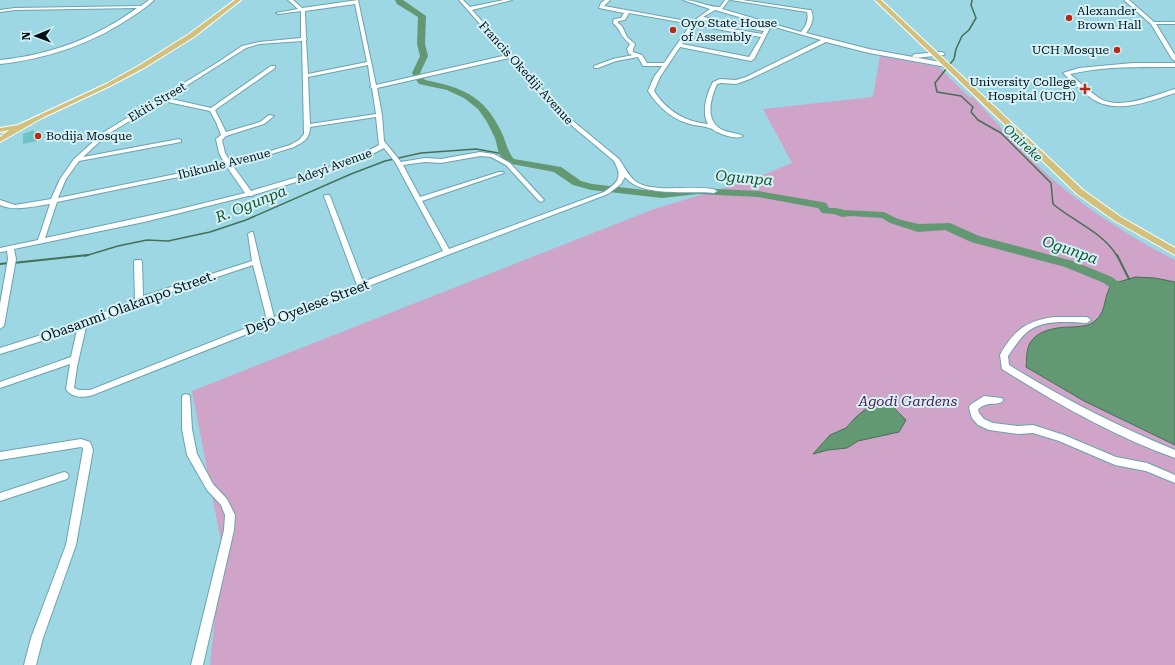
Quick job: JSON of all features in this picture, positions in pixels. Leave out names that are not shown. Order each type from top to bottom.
[{"type":"main road","points":[[0,140],[29,123],[110,84],[146,64],[189,38],[238,0]]},
{"type":"main road","points":[[878,0],[939,54]]},
{"type":"main road","points":[[884,0],[1080,192],[1118,220],[1175,252]]},
{"type":"main road","points":[[949,65],[1087,190],[1131,221],[1175,245]]},
{"type":"main road","points":[[0,130],[29,123]]},
{"type":"street","points":[[0,62],[33,58],[86,41],[117,24],[152,0]]},
{"type":"street","points":[[290,0],[303,10]]},
{"type":"street","name":"Francis Okediji Avenue","points":[[461,0],[560,113],[617,160],[630,180],[638,185],[656,188],[705,189],[714,191]]},
{"type":"street","points":[[469,9],[510,0]]},
{"type":"street","points":[[608,0],[602,7],[764,36]]},
{"type":"street","points":[[685,0],[825,40],[949,65]]},
{"type":"street","points":[[727,0],[721,8],[714,8],[694,23],[657,77],[651,91],[661,106],[690,123],[712,126],[724,132],[740,136]]},
{"type":"street","points":[[733,0],[759,2],[809,11],[810,20],[808,27],[803,33]]},
{"type":"street","points":[[1126,0],[1153,23],[1175,59]]},
{"type":"street","points":[[278,13],[357,1]]},
{"type":"street","name":"Adeyi Avenue","points":[[0,250],[202,207],[250,195],[303,179],[372,153],[382,146],[379,115],[357,1]]},
{"type":"street","points":[[0,11],[29,9],[142,8]]},
{"type":"street","name":"Ibikunle Avenue","points":[[0,202],[8,206],[15,207],[54,201],[230,165],[292,146],[301,141],[307,134],[303,10]]},
{"type":"street","points":[[626,12],[623,19],[616,20],[615,23],[620,26],[625,38],[633,44],[630,49],[631,53],[640,56],[645,65],[666,64]]},
{"type":"street","points":[[699,18],[766,30]]},
{"type":"street","points":[[1153,23],[1175,23]]},
{"type":"street","points":[[678,45],[751,59],[770,24]]},
{"type":"street","name":"Ekiti Street","points":[[41,241],[63,179],[76,160],[106,133],[249,45],[305,39]]},
{"type":"street","points":[[712,126],[709,121],[709,106],[711,90],[715,83],[736,82],[748,78],[825,40]]},
{"type":"street","points":[[900,56],[939,54]]},
{"type":"street","points":[[373,87],[510,56]]},
{"type":"street","points":[[593,66],[615,60],[640,56]]},
{"type":"street","points":[[306,76],[370,63]]},
{"type":"street","points":[[1175,65],[1133,65],[1079,70],[1066,73],[1098,100],[1104,103],[1133,103],[1175,91]]},
{"type":"street","points":[[212,110],[273,67]]},
{"type":"street","points":[[162,99],[212,110],[220,122],[224,135]]},
{"type":"street","points":[[307,126],[379,115]]},
{"type":"street","points":[[250,195],[230,165],[219,145],[219,139],[224,135],[262,123],[271,116]]},
{"type":"street","points":[[381,140],[399,163],[447,252]]},
{"type":"street","points":[[76,160],[179,141]]},
{"type":"street","points":[[399,163],[425,160],[441,161],[480,154],[492,155],[508,164],[541,200]]},
{"type":"street","name":"Dejo Oyelese Street","points":[[82,325],[74,359],[70,389],[74,393],[80,394],[90,393],[271,320],[606,193],[616,187],[622,180],[623,170]]},
{"type":"street","points":[[418,200],[501,173]]},
{"type":"street","points":[[327,196],[361,286]]},
{"type":"street","points":[[251,234],[256,262],[271,320]]},
{"type":"street","points":[[0,326],[12,259],[10,248]]},
{"type":"street","points":[[138,262],[139,300]]},
{"type":"street","name":"Obasanmi Olakanpo Street.","points":[[0,351],[82,325],[139,300],[256,262]]},
{"type":"street","points":[[1087,320],[1070,319],[1044,321],[1024,330],[1004,355],[1005,367],[1037,387],[1082,411],[1175,454]]},
{"type":"street","points":[[0,385],[74,359]]},
{"type":"street","points":[[186,397],[187,430],[192,455],[210,487],[224,502],[230,515],[229,530],[197,665]]},
{"type":"street","points":[[999,400],[984,400],[972,408],[975,415],[981,422],[1002,430],[1034,429],[1061,438],[1115,461],[1146,467],[1175,479]]},
{"type":"street","points":[[0,456],[81,443],[87,445],[88,450],[82,480],[78,514],[67,558],[34,646],[30,665]]},
{"type":"street","points":[[0,498],[64,476]]},
{"type":"green space","name":"Agodi Gardens","points":[[880,56],[939,67],[969,97],[973,97],[1013,141],[1053,180],[1103,218],[1175,260],[1175,665],[210,665],[222,547],[192,391],[654,209],[750,180],[792,163],[763,109],[873,97]]},
{"type":"shaded area","points":[[1135,277],[1155,278],[1175,282],[1175,445],[1084,401],[1026,367],[1028,348],[1035,337],[1040,333],[1053,329],[1085,326],[1091,324],[1102,312],[1107,293],[1112,284]]},
{"type":"shaded area","points":[[879,403],[893,407],[906,420],[899,432],[858,441],[847,448],[828,450],[813,454],[830,435],[846,428],[867,408]]},
{"type":"building","points":[[34,130],[34,132],[37,131],[37,141],[23,144],[23,134]]},
{"type":"waterway","name":"Ogunpa","points":[[399,0],[422,16],[421,44],[424,56],[416,73],[422,82],[450,88],[467,96],[481,107],[492,122],[500,138],[504,154],[511,161],[557,169],[577,183],[591,187],[662,195],[698,191],[758,194],[822,205],[826,211],[836,211],[842,214],[851,213],[884,215],[894,221],[918,228],[946,226],[975,239],[1069,264],[1108,280],[1127,294]]},
{"type":"waterway","name":"Onireke","points":[[972,0],[971,5],[976,18],[969,30],[962,36],[956,49],[954,59],[935,83],[937,92],[961,96],[973,107],[971,112],[978,120],[1001,133],[1051,183],[1053,204],[1096,234],[1117,256]]},
{"type":"waterway","name":"R. Ogunpa","points":[[85,256],[118,246],[147,240],[168,241],[210,232],[246,220],[351,174],[385,161],[421,153],[476,149],[504,154]]},
{"type":"waterway","name":"R. Ogunpa","points":[[13,263],[88,255]]},
{"type":"waterway","name":"Onireke","points":[[1117,255],[1129,279]]},
{"type":"waterway","name":"R. Ogunpa","points":[[0,264],[9,263]]},
{"type":"place","name":"Alexander Brown Hall","points":[[1069,18]]},
{"type":"place","name":"Oyo State House of Assembly","points":[[673,30]]},
{"type":"place","name":"UCH Mosque","points":[[1117,50]]},
{"type":"place","name":"University College Hospital (UCH)","points":[[1085,89]]},
{"type":"place","name":"Bodija Mosque","points":[[38,136]]}]
